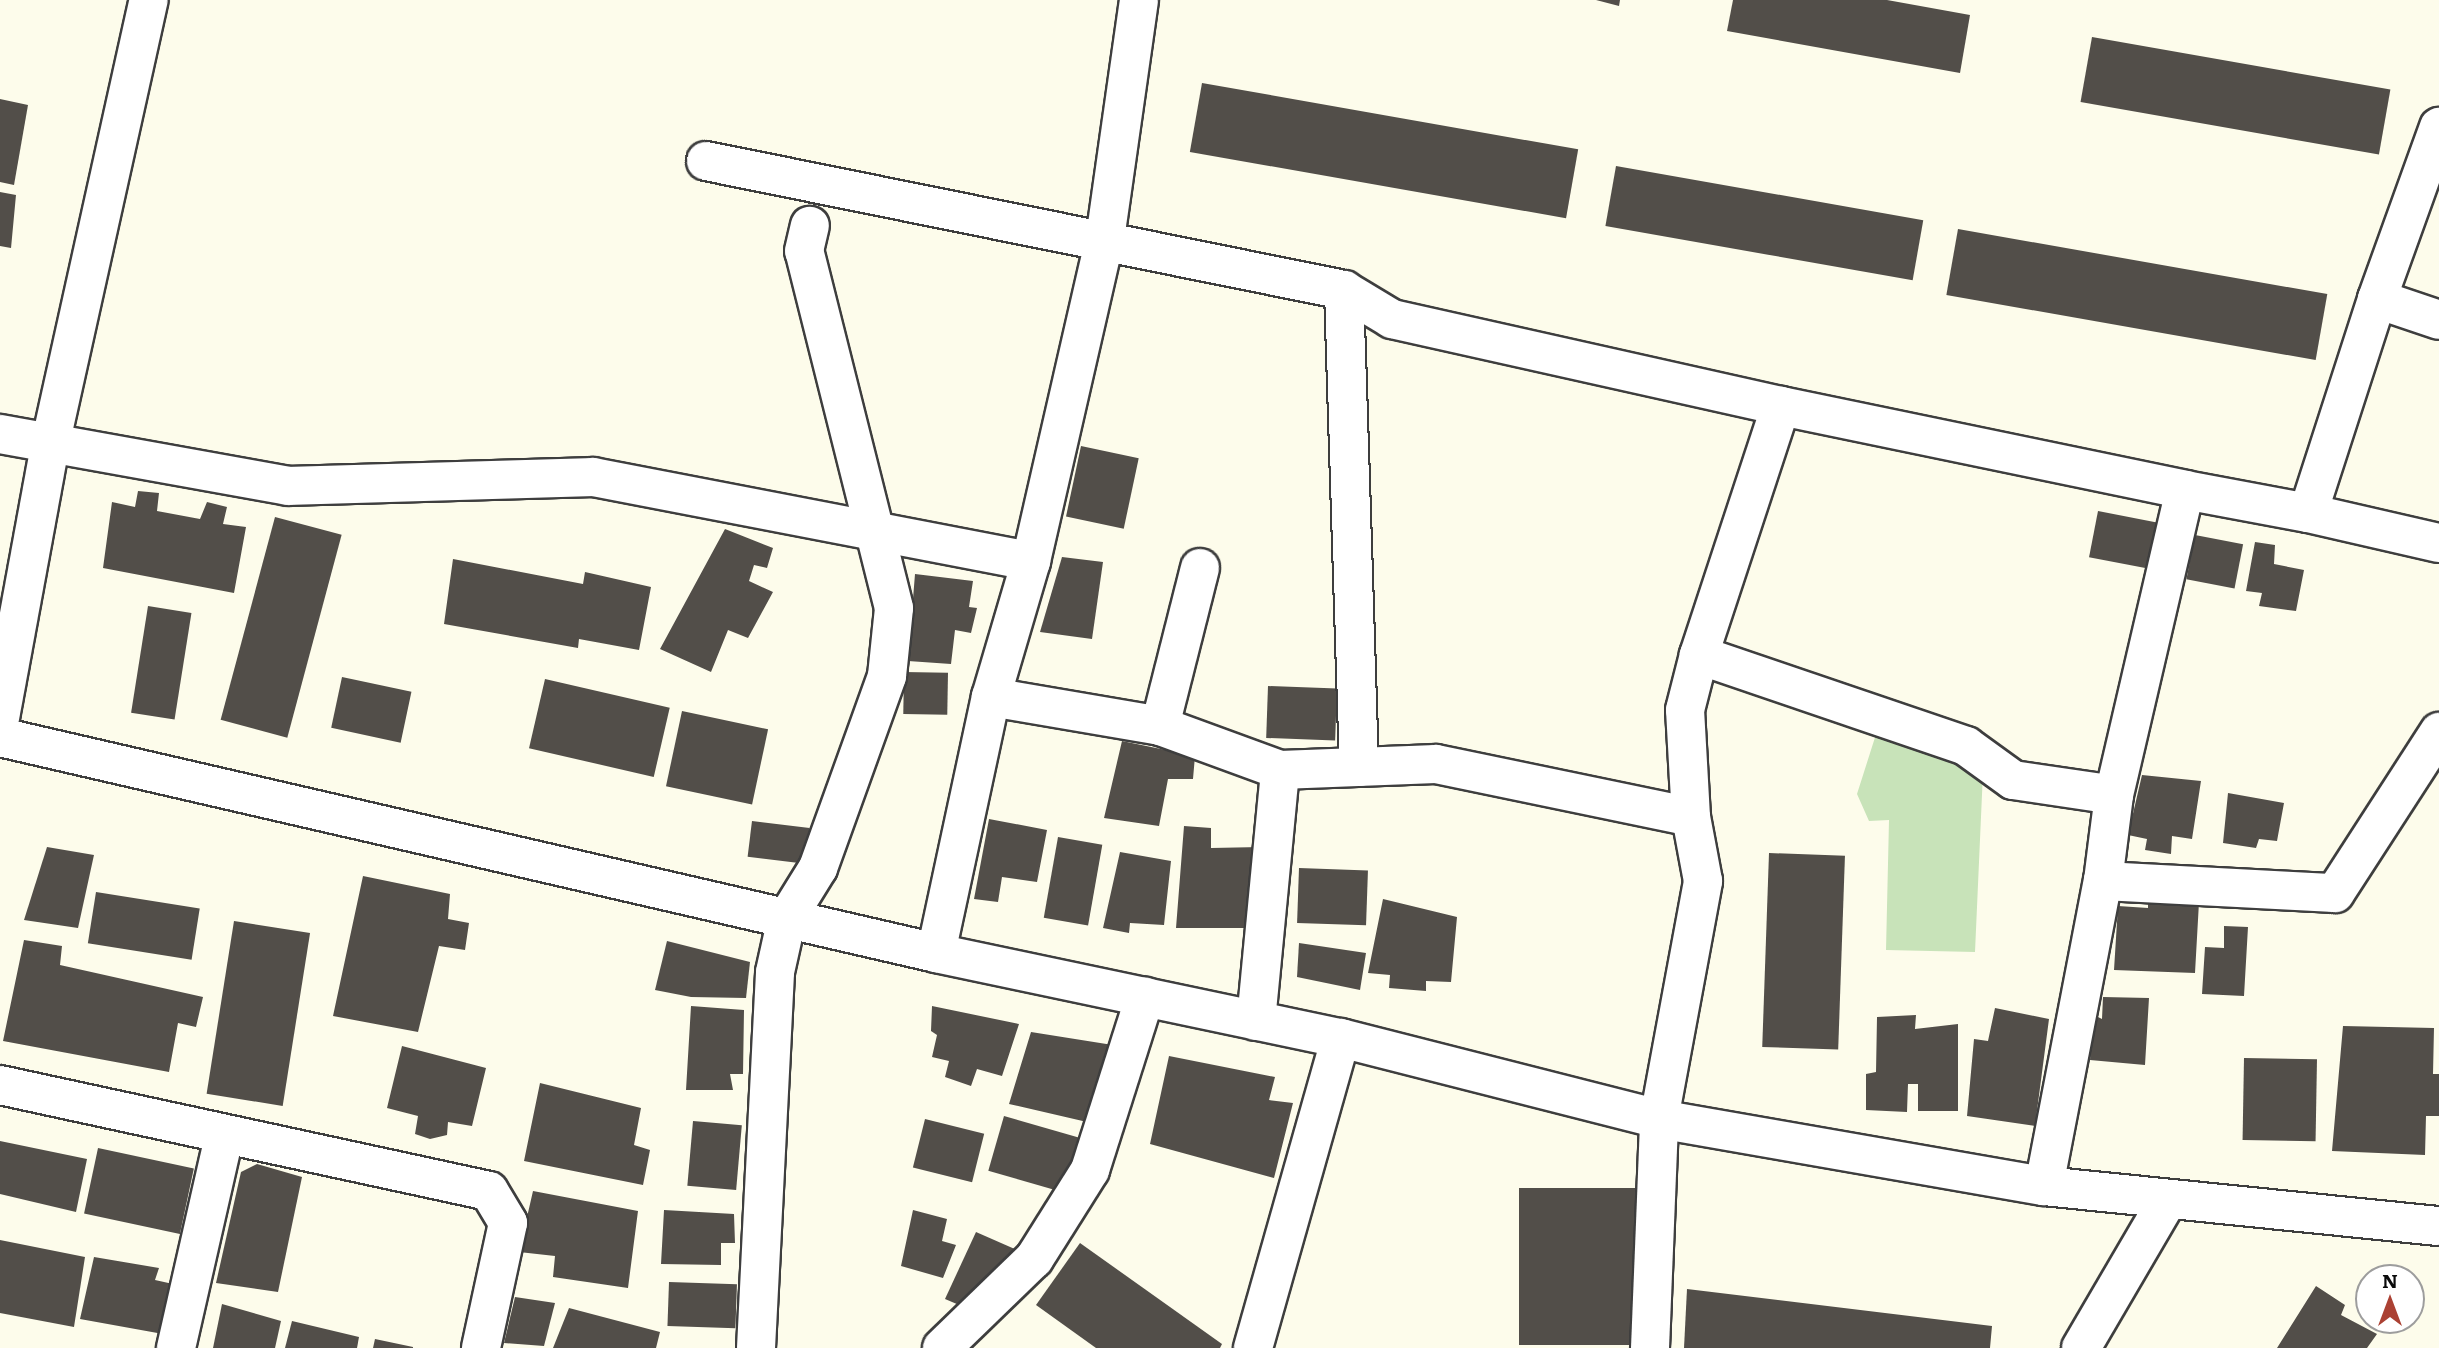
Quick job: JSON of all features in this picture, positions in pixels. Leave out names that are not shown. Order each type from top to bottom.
[{"type":"street","points":[[0,718],[50,445],[149,0]]},
{"type":"street","points":[[936,953],[991,697],[1031,561],[1105,239],[1139,0]]},
{"type":"street","points":[[2308,513],[2377,299],[2439,127]]},
{"type":"street","points":[[706,161],[1105,239],[1344,290],[1392,319],[1781,406],[2185,491],[2308,513],[2439,543]]},
{"type":"street","points":[[756,1348],[775,972],[787,918],[818,868],[887,676],[894,608],[804,251],[810,226]]},
{"type":"street","points":[[1344,290],[1359,767]]},
{"type":"street","points":[[2377,299],[2439,320]]},
{"type":"street","points":[[1650,1348],[1658,1119],[1703,881],[1691,817],[1685,710],[1699,655],[1781,406]]},
{"type":"street","points":[[0,434],[288,486],[593,477],[1031,561]]},
{"type":"street","points":[[2044,1186],[2103,881],[2114,795],[2185,491]]},
{"type":"street","points":[[1160,726],[1200,568]]},
{"type":"street","points":[[1699,655],[1966,746],[2013,780],[2114,795]]},
{"type":"street","points":[[991,697],[1160,726],[1280,770],[1436,764],[1691,817]]},
{"type":"street","points":[[2103,881],[2335,893],[2439,732]]},
{"type":"street","points":[[0,737],[936,953],[1341,1038],[1658,1119],[2044,1186],[2167,1201],[2439,1226]]},
{"type":"street","points":[[1256,1021],[1280,770]]},
{"type":"street","points":[[942,1348],[1034,1259],[1090,1170],[1145,997]]},
{"type":"street","points":[[1253,1348],[1341,1038]]},
{"type":"street","points":[[0,1085],[225,1136],[489,1191],[508,1223],[481,1348]]},
{"type":"street","points":[[176,1348],[225,1136]]},
{"type":"street","points":[[2081,1348],[2167,1201]]},
{"type":"green space","points":[[1878,728],[1983,772],[1975,952],[1886,950],[1889,820],[1869,821],[1857,794]]},
{"type":"building","points":[[1596,0],[1620,0],[1619,6]]},
{"type":"building","points":[[1733,0],[1887,0],[1970,15],[1960,73],[1727,31]]},
{"type":"building","points":[[2092,37],[2390,90],[2379,155],[2081,102]]},
{"type":"building","points":[[1202,83],[1578,149],[1566,218],[1190,152]]},
{"type":"building","points":[[0,99],[28,105],[14,185],[0,182]]},
{"type":"building","points":[[1616,166],[1923,220],[1913,280],[1605,226]]},
{"type":"building","points":[[0,192],[16,195],[11,248],[0,246]]},
{"type":"building","points":[[1958,229],[2327,294],[2316,360],[1946,295]]},
{"type":"building","points":[[1081,446],[1139,458],[1124,529],[1066,516]]},
{"type":"building","points":[[138,491],[159,493],[157,511],[200,519],[207,502],[227,507],[223,524],[246,527],[234,593],[103,568],[112,502],[135,507]]},
{"type":"building","points":[[2098,511],[2157,522],[2148,569],[2089,557]]},
{"type":"building","points":[[275,517],[342,535],[287,738],[221,720]]},
{"type":"building","points":[[725,529],[773,548],[767,568],[754,565],[749,581],[773,592],[748,638],[728,630],[711,672],[660,649]]},
{"type":"building","points":[[2195,535],[2243,544],[2235,589],[2186,579]]},
{"type":"building","points":[[2255,542],[2275,545],[2274,564],[2304,570],[2296,611],[2259,606],[2262,593],[2246,591]]},
{"type":"building","points":[[1062,557],[1103,562],[1092,639],[1040,632]]},
{"type":"building","points":[[453,559],[583,584],[585,572],[651,587],[639,650],[579,639],[578,648],[444,624]]},
{"type":"building","points":[[915,574],[973,581],[969,607],[977,608],[971,633],[955,630],[951,664],[908,661]]},
{"type":"building","points":[[148,606],[191,613],[175,720],[131,713]]},
{"type":"building","points":[[904,672],[948,673],[947,715],[903,714]]},
{"type":"building","points":[[342,677],[411,692],[401,743],[331,728]]},
{"type":"building","points":[[545,679],[670,708],[654,777],[529,748]]},
{"type":"building","points":[[1268,686],[1337,688],[1335,740],[1266,738]]},
{"type":"building","points":[[682,711],[768,729],[752,805],[666,786]]},
{"type":"building","points":[[1122,741],[1195,756],[1193,779],[1168,779],[1159,826],[1104,818]]},
{"type":"building","points":[[2142,775],[2201,781],[2192,839],[2172,836],[2171,854],[2145,850],[2147,839],[2128,835]]},
{"type":"building","points":[[2228,793],[2284,803],[2277,841],[2259,839],[2256,848],[2223,843]]},
{"type":"building","points":[[989,819],[1047,830],[1037,882],[1002,877],[998,902],[974,899]]},
{"type":"building","points":[[752,821],[810,828],[805,864],[748,857]]},
{"type":"building","points":[[1184,826],[1211,828],[1211,848],[1261,847],[1256,928],[1176,928]]},
{"type":"building","points":[[1058,837],[1102,845],[1088,926],[1044,918]]},
{"type":"building","points":[[47,847],[94,855],[78,928],[24,920]]},
{"type":"building","points":[[1120,852],[1171,861],[1164,925],[1130,923],[1129,933],[1103,928]]},
{"type":"building","points":[[1769,853],[1845,856],[1838,1050],[1762,1047]]},
{"type":"building","points":[[1299,868],[1368,870],[1366,925],[1297,923]]},
{"type":"building","points":[[363,876],[450,894],[448,919],[469,923],[465,950],[439,946],[418,1032],[333,1016]]},
{"type":"building","points":[[96,892],[200,908],[192,960],[88,943]]},
{"type":"building","points":[[1383,899],[1457,917],[1451,982],[1426,981],[1426,991],[1389,988],[1390,975],[1368,973]]},
{"type":"building","points":[[2148,899],[2199,902],[2195,973],[2114,970],[2118,906],[2148,908]]},
{"type":"building","points":[[234,921],[310,933],[283,1106],[207,1094]]},
{"type":"building","points":[[2224,926],[2248,927],[2244,996],[2202,994],[2205,947],[2224,948]]},
{"type":"building","points":[[24,940],[62,946],[60,965],[203,997],[196,1027],[178,1023],[169,1072],[3,1041]]},
{"type":"building","points":[[667,941],[750,962],[746,998],[691,997],[655,990]]},
{"type":"building","points":[[1299,943],[1366,953],[1360,990],[1297,977]]},
{"type":"building","points":[[2103,997],[2149,998],[2145,1065],[2090,1060],[2094,1015],[2102,1019]]},
{"type":"building","points":[[691,1006],[744,1010],[743,1074],[730,1074],[733,1090],[686,1090]]},
{"type":"building","points":[[932,1006],[1019,1024],[1002,1076],[977,1069],[971,1086],[945,1077],[949,1061],[932,1057],[937,1035],[931,1031]]},
{"type":"building","points":[[1995,1008],[2049,1019],[2035,1126],[1967,1116],[1974,1039],[1988,1041]]},
{"type":"building","points":[[1916,1015],[1915,1029],[1958,1024],[1958,1111],[1918,1111],[1918,1084],[1908,1084],[1907,1112],[1866,1110],[1866,1074],[1876,1072],[1877,1017]]},
{"type":"building","points":[[2343,1026],[2434,1028],[2433,1074],[2439,1074],[2439,1116],[2426,1116],[2425,1155],[2332,1151]]},
{"type":"building","points":[[1031,1032],[1119,1046],[1104,1097],[1092,1094],[1087,1122],[1009,1104]]},
{"type":"building","points":[[402,1046],[486,1068],[472,1126],[448,1122],[447,1135],[430,1139],[415,1134],[418,1116],[387,1108]]},
{"type":"building","points":[[1169,1056],[1275,1077],[1269,1100],[1293,1103],[1274,1178],[1150,1144]]},
{"type":"building","points":[[2244,1058],[2317,1059],[2316,1141],[2243,1140]]},
{"type":"building","points":[[540,1083],[641,1108],[634,1145],[650,1150],[643,1185],[524,1161]]},
{"type":"building","points":[[1004,1116],[1084,1139],[1068,1194],[988,1171]]},
{"type":"building","points":[[925,1119],[984,1134],[972,1182],[913,1168]]},
{"type":"building","points":[[693,1121],[742,1125],[736,1190],[687,1186]]},
{"type":"building","points":[[0,1141],[87,1159],[76,1212],[0,1194]]},
{"type":"building","points":[[98,1148],[194,1168],[180,1234],[84,1214]]},
{"type":"building","points":[[257,1164],[302,1177],[278,1292],[216,1283],[241,1172]]},
{"type":"building","points":[[1519,1188],[1645,1188],[1645,1345],[1519,1345]]},
{"type":"building","points":[[533,1191],[638,1211],[628,1288],[553,1277],[555,1256],[519,1252]]},
{"type":"building","points":[[664,1210],[734,1214],[735,1243],[721,1243],[721,1265],[661,1264]]},
{"type":"building","points":[[913,1210],[947,1219],[942,1241],[956,1245],[943,1278],[901,1266]]},
{"type":"building","points":[[976,1232],[1017,1250],[971,1310],[945,1299]]},
{"type":"building","points":[[0,1240],[85,1257],[74,1327],[0,1313]]},
{"type":"building","points":[[1080,1243],[1222,1344],[1220,1348],[1096,1348],[1036,1305]]},
{"type":"building","points":[[94,1257],[159,1268],[155,1280],[173,1284],[163,1334],[80,1319]]},
{"type":"building","points":[[669,1282],[737,1284],[735,1328],[667,1326]]},
{"type":"building","points":[[2316,1286],[2345,1305],[2341,1315],[2355,1322],[2355,1334],[2377,1334],[2367,1348],[2277,1348]]},
{"type":"building","points":[[1687,1289],[1992,1326],[1990,1348],[1684,1348]]},
{"type":"building","points":[[515,1297],[555,1303],[544,1346],[504,1343]]},
{"type":"building","points":[[222,1304],[281,1321],[275,1348],[213,1348]]},
{"type":"building","points":[[569,1308],[660,1332],[656,1348],[553,1348]]},
{"type":"building","points":[[292,1321],[359,1337],[357,1348],[285,1348]]},
{"type":"building","points":[[375,1339],[413,1347],[413,1348],[373,1348]]}]
